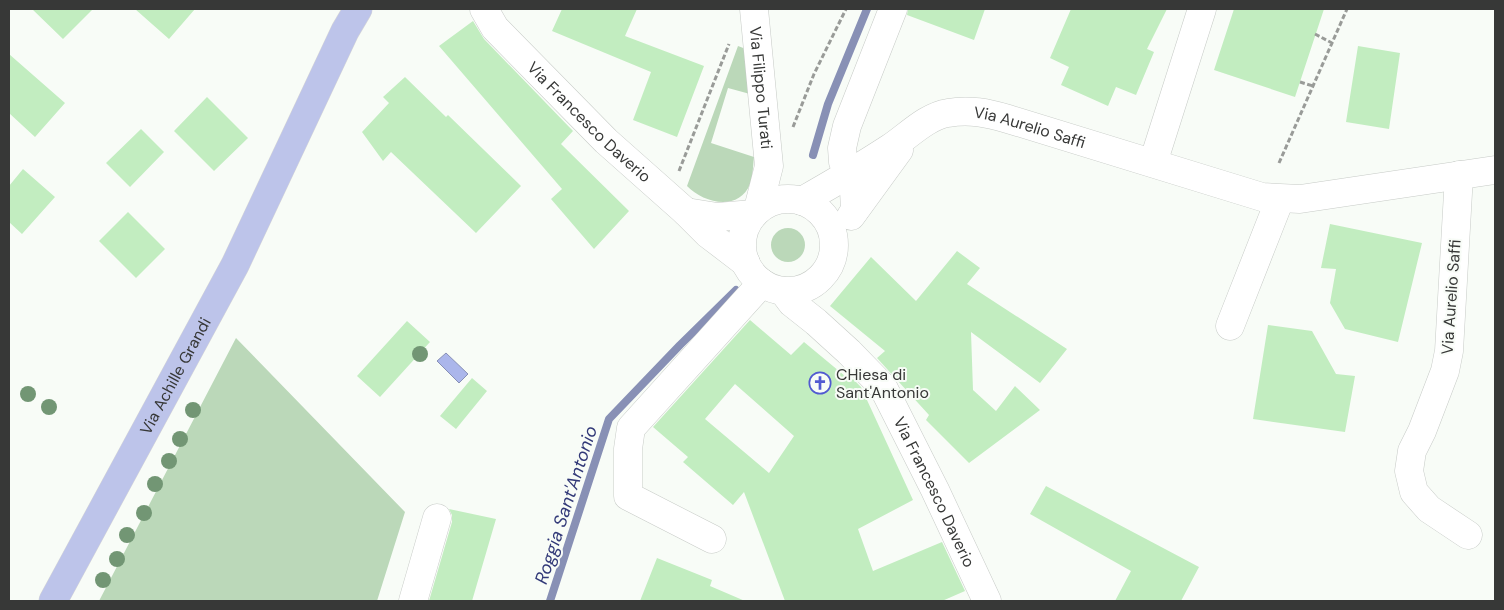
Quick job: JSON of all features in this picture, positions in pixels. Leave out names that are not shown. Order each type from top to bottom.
[{"type":"main road","name":"Via Achille Grandi","points":[[53,601],[235,265],[345,31],[358,9]]},
{"type":"main road","name":"Via Achille Grandi","points":[[291,148],[355,42],[378,9]]},
{"type":"street","name":"Via Filippo Turati","points":[[754,9],[769,166],[779,187],[796,200]]},
{"type":"street","points":[[855,210],[854,190],[843,162],[842,148],[847,126],[893,9]]},
{"type":"street","points":[[1153,163],[1202,9]]},
{"type":"street","name":"Via Francesco Daverio","points":[[491,15],[606,142],[708,234],[816,322],[883,387],[935,490],[987,601]]},
{"type":"street","name":"Via Aurelio Saffi","points":[[796,200],[849,175],[911,134],[925,121],[947,113],[972,111],[1002,117],[1262,197],[1300,199],[1495,170]]},
{"type":"street","name":"Via Aurelio Saffi","points":[[834,240],[911,134]]},
{"type":"street","name":"Via Filippo Turati","points":[[756,211],[769,166]]},
{"type":"street","name":"Via Aurelio Saffi","points":[[1459,176],[1449,352],[1445,371],[1422,431],[1412,451],[1409,471],[1414,492],[1429,509],[1468,535]]},
{"type":"street","points":[[1230,326],[1280,199]]},
{"type":"street","points":[[796,200],[814,207],[823,216],[830,227],[834,240],[834,253],[822,276],[812,284],[798,290],[763,279],[742,251],[742,237],[746,225],[756,211],[768,203],[796,200]]},
{"type":"street","points":[[677,205],[717,217],[756,211]]},
{"type":"street","points":[[712,540],[628,496],[628,449],[631,428],[763,279]]},
{"type":"street","points":[[812,284],[810,298],[816,322]]},
{"type":"street","points":[[413,601],[437,518]]},
{"type":"path","points":[[792,130],[814,74],[846,9]]},
{"type":"path","points":[[1279,163],[1347,9]]},
{"type":"path","points":[[1316,34],[1332,43]]},
{"type":"path","points":[[677,205],[732,36]]},
{"type":"path","points":[[1300,82],[1313,86]]},
{"type":"green space","points":[[738,46],[751,51],[750,94],[728,88],[711,143],[754,157],[753,171],[750,184],[745,193],[738,199],[720,202],[702,197],[687,186]]},
{"type":"green space","points":[[788,228],[800,233],[805,245],[800,257],[788,262],[776,257],[771,245],[776,233]]},
{"type":"green space","points":[[236,338],[405,512],[377,601],[99,601]]},
{"type":"water","points":[[446,353],[468,374],[459,383],[437,361]]},
{"type":"building","points":[[32,9],[93,9],[63,39]]},
{"type":"building","points":[[135,9],[195,9],[169,39]]},
{"type":"building","points":[[562,9],[637,9],[625,36],[704,66],[677,137],[633,120],[651,72],[552,31]]},
{"type":"building","points":[[908,9],[985,9],[974,40],[907,15]]},
{"type":"building","points":[[1071,9],[1167,9],[1147,49],[1154,52],[1136,95],[1116,87],[1108,106],[1061,85],[1069,67],[1050,58]]},
{"type":"building","points":[[1234,9],[1324,9],[1295,97],[1214,70]]},
{"type":"building","points":[[473,21],[484,39],[573,131],[561,144],[629,211],[594,249],[551,199],[562,189],[439,46]]},
{"type":"building","points":[[1358,46],[1400,53],[1389,129],[1346,122]]},
{"type":"building","points":[[9,54],[65,103],[35,137],[9,113]]},
{"type":"building","points":[[405,77],[446,117],[448,115],[521,186],[476,233],[391,152],[383,161],[362,132],[389,103],[383,97]]},
{"type":"building","points":[[207,97],[248,138],[214,171],[174,131]]},
{"type":"building","points":[[141,129],[164,152],[130,187],[106,163]]},
{"type":"building","points":[[23,169],[55,197],[22,234],[9,222],[9,186]]},
{"type":"building","points":[[128,212],[165,249],[136,278],[99,241]]},
{"type":"building","points":[[1330,224],[1422,243],[1398,342],[1345,329],[1330,303],[1336,269],[1321,268]]},
{"type":"building","points":[[957,251],[980,268],[967,284],[1067,349],[1040,383],[971,332],[973,390],[996,411],[1015,386],[1040,410],[969,463],[926,420],[929,415],[877,358],[885,351],[830,306],[871,257],[916,301]]},
{"type":"building","points":[[750,320],[791,355],[804,342],[861,387],[913,500],[858,529],[873,571],[942,542],[965,591],[942,601],[785,601],[744,492],[733,505],[683,462],[688,457],[653,427]],"holes":[[[735,384],[794,436],[769,473],[705,419]]]},
{"type":"building","points":[[407,321],[430,342],[380,397],[357,376]]},
{"type":"building","points":[[1268,325],[1312,331],[1336,374],[1355,376],[1345,432],[1253,419]]},
{"type":"building","points":[[472,378],[487,391],[456,429],[440,416]]},
{"type":"building","points":[[1046,486],[1199,567],[1181,601],[1115,601],[1131,571],[1030,514]]},
{"type":"building","points":[[449,509],[496,519],[472,601],[429,601],[452,522],[452,515]]},
{"type":"building","points":[[657,558],[712,580],[710,586],[745,601],[640,601]]},
{"type":"waterway","name":"Roggia Sant'Antonio","points":[[813,155],[828,104],[867,9]]},
{"type":"waterway","name":"Roggia Sant'Antonio","points":[[550,601],[609,419],[736,290]]},
{"type":"place","name":"CHiesa di Sant'Antonio","points":[[820,383]]}]
